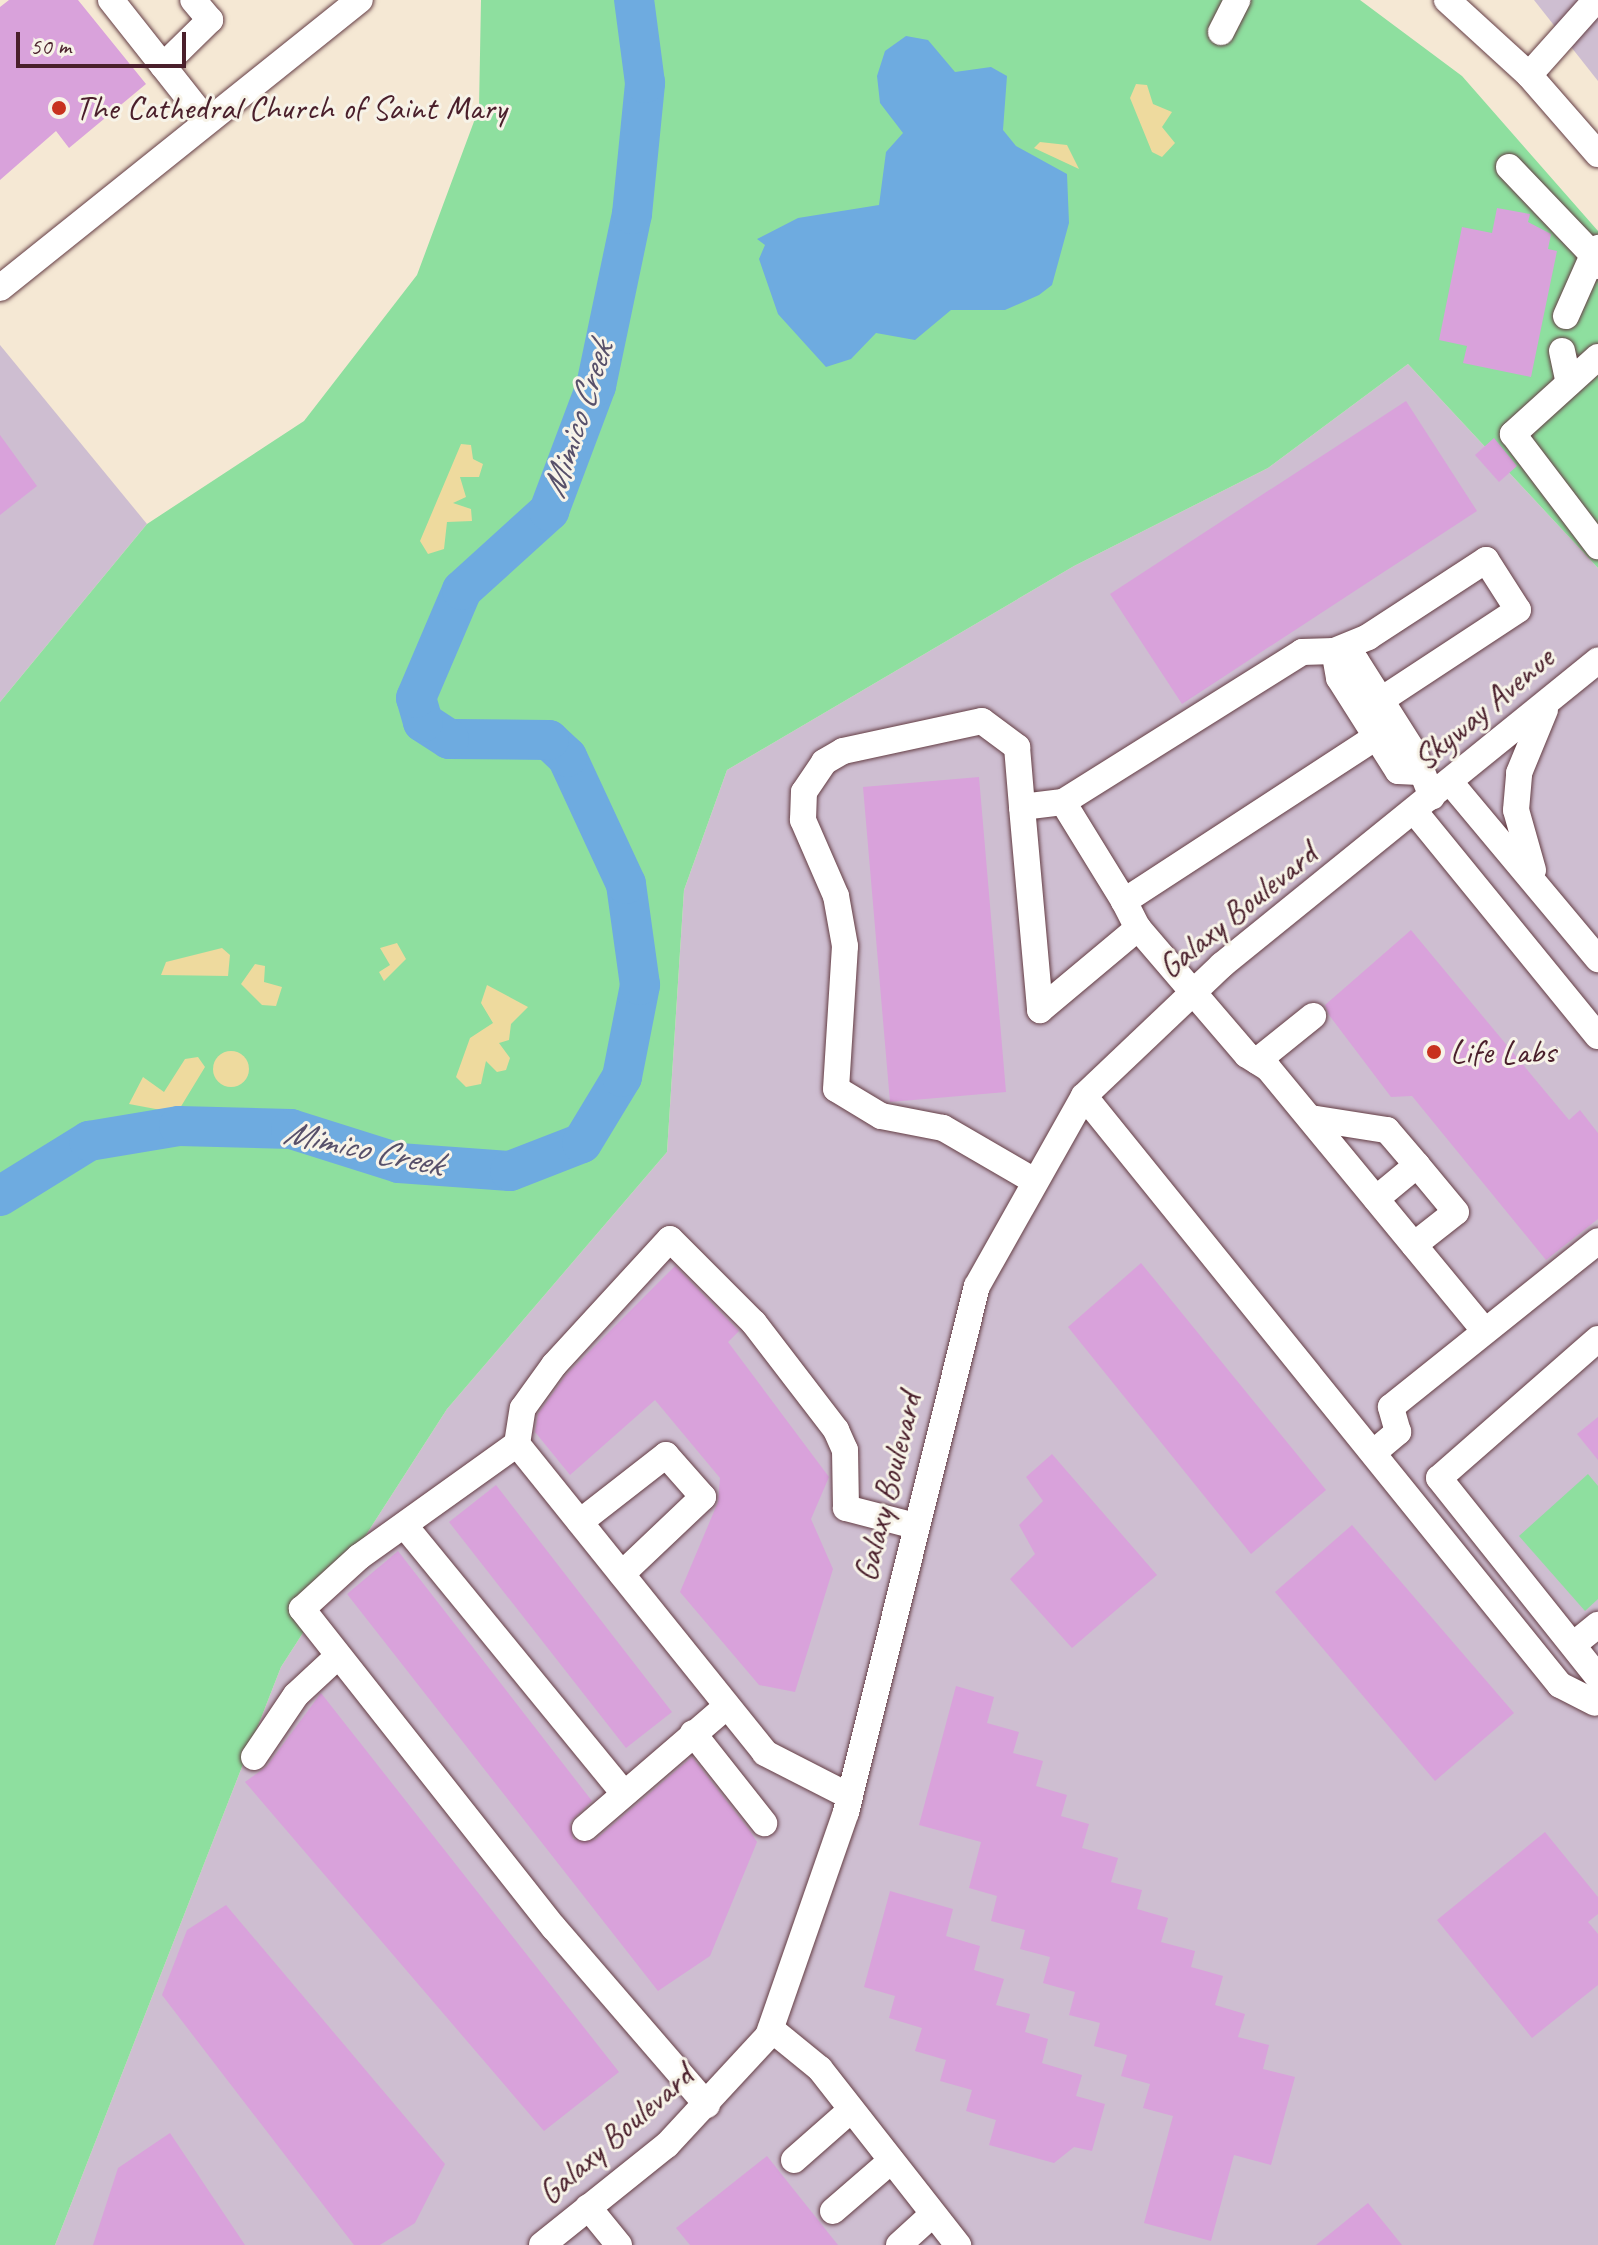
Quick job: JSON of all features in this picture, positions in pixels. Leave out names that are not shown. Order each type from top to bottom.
[{"type":"street","points":[[111,0],[205,119]]},
{"type":"street","points":[[163,66],[210,20],[193,0]]},
{"type":"street","points":[[0,288],[205,119],[360,0]]},
{"type":"street","points":[[1221,32],[1237,0]]},
{"type":"street","points":[[1447,0],[1529,75],[1598,154]]},
{"type":"street","points":[[1529,75],[1596,0]]},
{"type":"street","points":[[1509,167],[1596,256],[1566,316]]},
{"type":"street","points":[[1562,351],[1569,383]]},
{"type":"street","points":[[1598,357],[1513,434],[1598,546]]},
{"type":"street","points":[[1334,651],[1486,560],[1518,610],[1381,700]]},
{"type":"street","points":[[1334,651],[1339,678],[1398,771],[1419,772]]},
{"type":"street","points":[[1022,807],[1063,802],[1302,652],[1334,651],[1356,661],[1381,700],[1432,797],[1598,1036]]},
{"type":"street","name":"Skyway Avenue","points":[[1432,797],[1598,661]]},
{"type":"street","points":[[1541,888],[1516,810],[1519,773],[1535,722],[1563,689]]},
{"type":"street","points":[[1031,1179],[943,1128],[881,1116],[836,1089],[845,946],[836,896],[803,820],[804,792],[824,762],[843,751],[982,721],[1017,747],[1040,1010],[1138,928]]},
{"type":"street","points":[[1124,901],[1376,737]]},
{"type":"street","points":[[1432,797],[1541,888],[1598,959]]},
{"type":"street","name":"Galaxy Boulevard","points":[[542,2245],[707,2105],[771,2029],[849,1796],[977,1286],[1031,1179],[1084,1096],[1193,991],[1432,797]]},
{"type":"street","points":[[1063,802],[1138,928],[1310,1118],[1485,1331]]},
{"type":"street","points":[[1257,1061],[1313,1016]]},
{"type":"street","points":[[1084,1096],[1560,1685],[1597,1698]]},
{"type":"street","points":[[1310,1118],[1387,1130],[1456,1212],[1414,1245]]},
{"type":"street","points":[[1376,1199],[1417,1165]]},
{"type":"street","points":[[707,2105],[302,1609],[405,1526],[517,1444],[523,1408],[554,1365],[670,1239],[754,1323],[836,1430],[845,1450],[846,1508],[915,1526]]},
{"type":"street","points":[[1373,1453],[1398,1432],[1391,1407],[1598,1241]]},
{"type":"street","points":[[1597,1698],[1573,1645],[1439,1478],[1598,1339]]},
{"type":"street","points":[[517,1444],[776,1764],[849,1796]]},
{"type":"street","points":[[580,1522],[666,1455],[703,1497],[622,1574]]},
{"type":"street","points":[[405,1526],[624,1794]]},
{"type":"street","points":[[1573,1645],[1598,1625]]},
{"type":"street","points":[[254,1757],[296,1695],[338,1656]]},
{"type":"street","points":[[585,1828],[727,1706]]},
{"type":"street","points":[[693,1733],[764,1823]]},
{"type":"street","points":[[771,2029],[820,2069],[958,2245]]},
{"type":"street","points":[[794,2160],[851,2110]]},
{"type":"street","points":[[833,2211],[891,2161]]},
{"type":"street","points":[[588,2207],[619,2245]]},
{"type":"street","points":[[899,2245],[933,2214]]},
{"type":"shaded area","points":[[1534,0],[1598,0],[1598,81]]},
{"type":"shaded area","points":[[0,345],[147,524],[0,702]]},
{"type":"shaded area","points":[[1408,364],[1598,568],[1598,2245],[55,2245],[281,1667],[447,1409],[667,1152],[684,890],[727,770],[1074,566],[1268,468]]},
{"type":"green space","points":[[481,0],[1360,0],[1462,76],[1598,231],[1598,568],[1408,364],[1268,468],[1074,566],[727,770],[684,890],[667,1152],[447,1409],[281,1667],[55,2245],[0,2245],[0,702],[147,524],[304,421],[417,275],[479,108]]},
{"type":"green space","points":[[1588,1474],[1598,1486],[1598,1599],[1585,1611],[1519,1536]]},
{"type":"sand","points":[[1136,84],[1147,85],[1153,104],[1172,112],[1162,127],[1175,143],[1162,157],[1152,152],[1130,98]]},
{"type":"sand","points":[[1040,142],[1067,145],[1079,169],[1034,148]]},
{"type":"sand","points":[[461,444],[471,445],[473,459],[483,464],[479,477],[460,477],[466,497],[453,503],[471,509],[472,521],[447,522],[444,549],[428,554],[420,541]]},
{"type":"sand","points":[[397,943],[406,959],[384,981],[379,972],[390,965],[380,948]]},
{"type":"sand","points":[[222,948],[230,955],[228,976],[161,975],[166,962]]},
{"type":"sand","points":[[255,964],[265,966],[264,982],[282,987],[276,1006],[262,1005],[241,984]]},
{"type":"sand","points":[[487,985],[528,1007],[511,1024],[509,1040],[499,1043],[510,1058],[506,1070],[497,1072],[486,1061],[481,1084],[466,1087],[456,1077],[470,1038],[493,1023],[481,1003]]},
{"type":"sand","points":[[231,1051],[244,1056],[249,1069],[244,1082],[231,1087],[218,1082],[213,1069],[218,1056]]},
{"type":"sand","points":[[198,1057],[205,1067],[177,1113],[129,1104],[143,1077],[164,1092],[185,1059]]},
{"type":"water","points":[[906,36],[928,40],[955,72],[991,67],[1007,76],[1003,130],[1016,146],[1067,174],[1069,223],[1052,285],[1039,295],[1005,310],[951,310],[915,340],[876,333],[851,359],[826,367],[778,314],[759,259],[765,245],[757,239],[798,218],[879,205],[886,152],[903,133],[880,103],[877,76],[885,51]]},
{"type":"building","name":"The Cathedral Church of Saint Mary","points":[[9,0],[78,0],[146,84],[69,148],[56,131],[0,180],[0,7]]},
{"type":"building","points":[[1497,208],[1530,214],[1528,222],[1551,234],[1548,249],[1557,251],[1531,377],[1463,363],[1467,346],[1439,340],[1462,227],[1492,233]]},
{"type":"building","points":[[1406,401],[1477,511],[1182,704],[1110,594]]},
{"type":"building","points":[[0,435],[37,486],[0,515]]},
{"type":"building","points":[[1494,438],[1517,466],[1499,482],[1475,455]]},
{"type":"building","points":[[979,777],[1006,1092],[890,1102],[863,787]]},
{"type":"building","name":"Life Labs","points":[[1411,930],[1569,1120],[1580,1110],[1598,1133],[1598,1219],[1546,1260],[1412,1096],[1391,1097],[1329,1015],[1325,1005]]},
{"type":"building","points":[[1141,1263],[1326,1490],[1251,1554],[1068,1327]]},
{"type":"building","points":[[675,1266],[739,1331],[728,1342],[829,1477],[811,1519],[833,1569],[795,1692],[759,1685],[680,1592],[718,1502],[720,1478],[655,1400],[570,1475],[535,1432],[538,1414],[566,1375]]},
{"type":"building","points":[[1598,1417],[1598,1460],[1577,1434]]},
{"type":"building","points":[[1052,1454],[1157,1575],[1072,1648],[1010,1579],[1035,1554],[1019,1525],[1043,1501],[1026,1477]]},
{"type":"building","points":[[496,1485],[672,1712],[626,1748],[449,1522]]},
{"type":"building","points":[[1352,1525],[1514,1713],[1435,1781],[1275,1592]]},
{"type":"building","points":[[398,1551],[592,1801],[570,1822],[573,1839],[595,1840],[692,1757],[750,1831],[757,1842],[710,1956],[658,1991],[347,1594]]},
{"type":"building","points":[[956,1686],[994,1697],[987,1723],[1019,1732],[1013,1753],[1043,1761],[1036,1786],[1067,1795],[1061,1816],[1089,1824],[1082,1848],[1118,1858],[1111,1882],[1142,1890],[1137,1909],[1168,1918],[1161,1942],[1195,1951],[1191,1967],[1223,1976],[1215,2005],[1245,2014],[1238,2037],[1269,2045],[1263,2069],[1295,2077],[1271,2165],[1234,2155],[1211,2241],[1144,2223],[1173,2116],[1143,2108],[1150,2084],[1121,2076],[1127,2055],[1094,2046],[1100,2023],[1069,2015],[1075,1992],[1043,1983],[1050,1957],[1020,1949],[1025,1930],[991,1921],[997,1896],[969,1888],[981,1842],[919,1825]]},
{"type":"building","points":[[321,1693],[619,2072],[544,2131],[245,1782],[267,1766]]},
{"type":"building","points":[[1545,1832],[1598,1897],[1598,1914],[1588,1922],[1598,1934],[1598,1985],[1532,2038],[1437,1920]]},
{"type":"building","points":[[890,1891],[953,1909],[946,1936],[980,1946],[974,1970],[1004,1979],[996,2005],[1030,2014],[1025,2032],[1048,2039],[1042,2063],[1082,2075],[1076,2096],[1105,2104],[1092,2151],[1074,2147],[1054,2163],[989,2145],[996,2120],[966,2111],[972,2090],[940,2081],[946,2060],[915,2051],[922,2028],[889,2018],[895,1996],[864,1987]]},
{"type":"building","points":[[226,1905],[445,2164],[415,2223],[380,2245],[354,2245],[162,1995],[187,1930]]},
{"type":"building","points":[[170,2133],[245,2245],[93,2245],[118,2168]]},
{"type":"building","points":[[767,2156],[838,2245],[690,2245],[676,2228]]},
{"type":"building","points":[[1368,2203],[1402,2245],[1316,2245]]},
{"type":"waterway","name":"Mimico Creek","points":[[0,1196],[89,1141],[179,1126],[291,1129],[399,1163],[510,1171],[582,1143],[622,1077],[640,985],[626,884],[567,757],[549,740],[449,739],[423,722],[416,698],[462,590],[549,511],[596,386],[632,214],[645,83],[634,0]]},
{"type":"place","name":"The Cathedral Church of Saint Mary","points":[[59,108]]},
{"type":"place","name":"Life Labs","points":[[1434,1052]]}]
